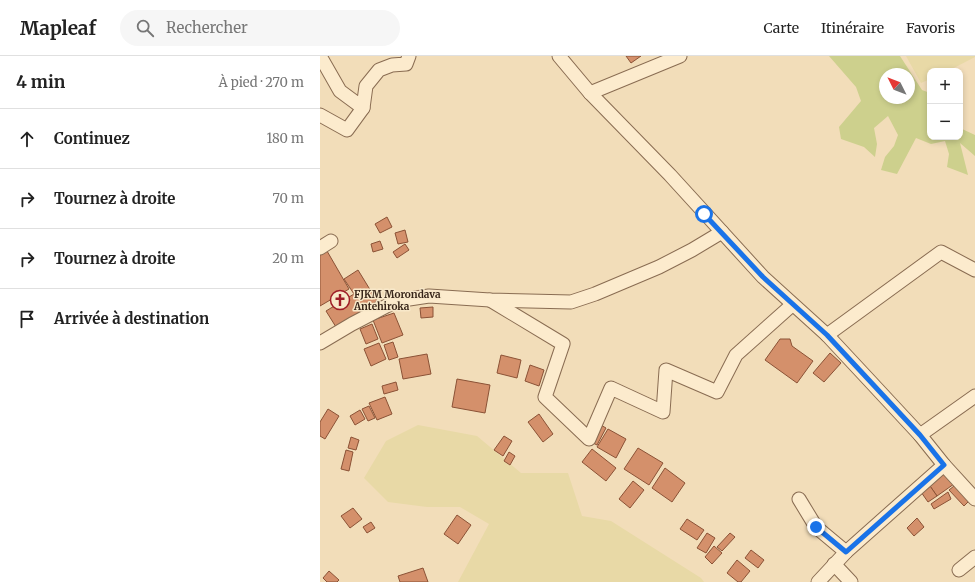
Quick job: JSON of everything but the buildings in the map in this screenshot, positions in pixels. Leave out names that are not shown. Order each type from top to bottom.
[{"type":"street","points":[[320,56],[340,91],[363,108]]},
{"type":"street","points":[[320,115],[347,130],[363,108],[366,86],[379,70],[392,65],[406,64],[409,56]]},
{"type":"street","points":[[559,56],[590,93],[670,175],[763,277],[792,305],[827,335],[920,435],[944,465],[975,499]]},
{"type":"street","points":[[590,93],[680,56]]},
{"type":"street","points":[[320,343],[396,301],[429,296],[490,300],[572,302],[596,294],[659,267],[722,232]]},
{"type":"street","points":[[320,248],[332,241]]},
{"type":"street","points":[[827,335],[941,252],[975,270]]},
{"type":"street","points":[[490,300],[564,344],[545,397],[589,439],[611,388],[663,412],[666,370],[717,392],[736,355],[792,305]]},
{"type":"street","points":[[920,435],[975,396]]},
{"type":"street","points":[[818,582],[846,552],[944,465]]},
{"type":"street","points":[[799,499],[816,527],[846,552]]},
{"type":"street","points":[[959,570],[975,557]]},
{"type":"street","points":[[834,564],[851,582]]},
{"type":"shaded area","points":[[906,56],[975,56],[954,68],[927,68],[927,80],[921,83],[915,72],[915,68],[913,68]]},
{"type":"shaded area","points":[[418,425],[477,436],[521,473],[568,473],[582,516],[611,521],[701,578],[704,582],[458,582],[489,524],[460,507],[427,507],[388,502],[364,478],[386,441]]},
{"type":"green space","points":[[829,56],[900,56],[908,68],[879,68],[879,104],[915,104],[915,79],[922,90],[927,92],[927,140],[963,140],[963,129],[975,135],[975,156],[960,143],[968,175],[947,167],[949,154],[945,141],[931,144],[916,138],[897,174],[881,170],[885,157],[894,146],[898,135],[888,116],[874,128],[877,144],[875,157],[864,147],[841,139],[839,127],[861,101],[856,87]]},
{"type":"place","name":"FJKM Morondava Antehiroka","points":[[340,300]]},
{"type":"route","points":[[704,214],[763,277],[792,305],[827,335],[920,435],[944,465],[846,552],[816,527]]}]
